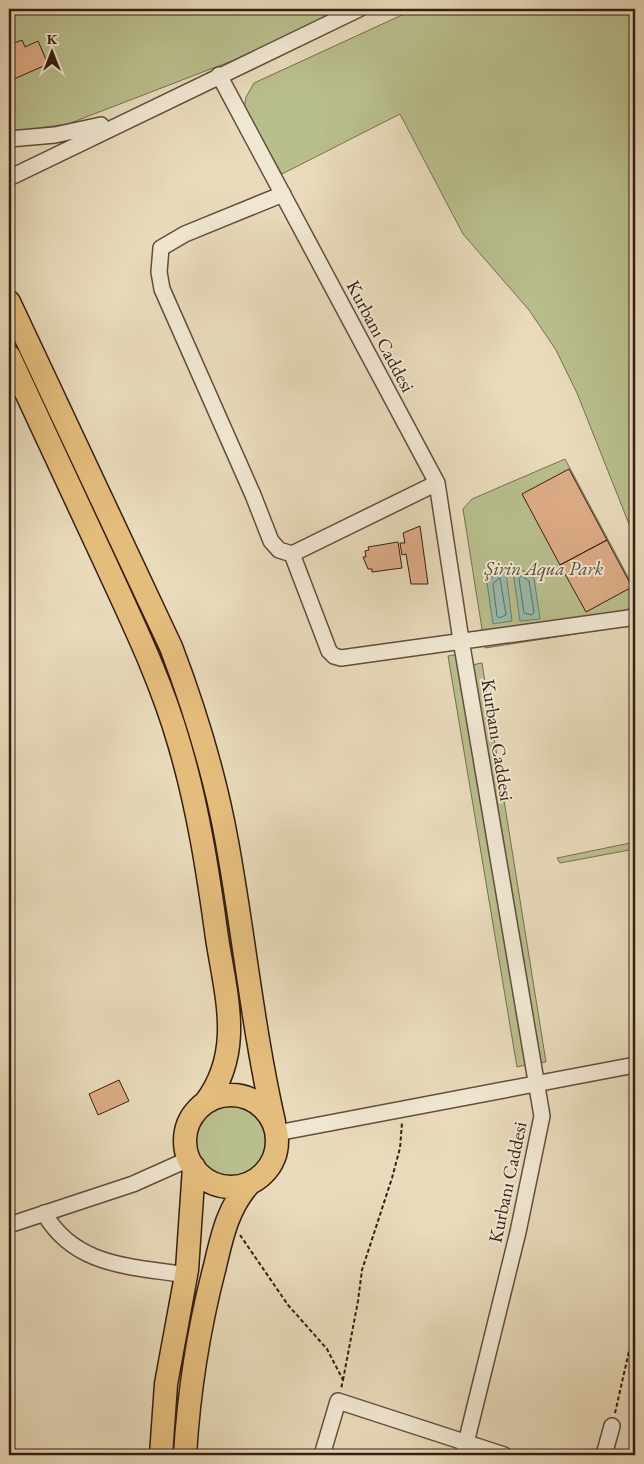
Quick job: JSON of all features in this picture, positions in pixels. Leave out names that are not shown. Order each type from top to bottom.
[{"type":"highway","points":[[9,302],[171,646],[194,712],[211,768],[228,843],[258,1045],[275,1127],[277,1149],[270,1165],[238,1197],[229,1215],[206,1296],[194,1356],[185,1455]]},
{"type":"highway","points":[[9,356],[154,670],[189,779],[206,854],[229,1017],[229,1045],[226,1063],[218,1083],[188,1124],[185,1142],[191,1163],[186,1275],[166,1384],[161,1455]]},
{"type":"highway","points":[[205,1103],[221,1096],[239,1095],[256,1102],[269,1114],[275,1127]]},
{"type":"highway","points":[[191,1163],[199,1174],[215,1184],[232,1187],[250,1183]]},
{"type":"street","points":[[9,178],[125,120],[359,9]]},
{"type":"street","name":"Kurbanı Caddesi","points":[[219,75],[437,484],[461,640],[542,1116],[518,1232],[464,1449]]},
{"type":"street","points":[[9,139],[56,135],[125,120]]},
{"type":"street","points":[[283,194],[185,234],[168,243],[161,248],[159,272],[162,289],[253,495],[271,541],[279,550],[292,554],[437,484]]},
{"type":"street","points":[[292,554],[329,651],[334,656],[341,658],[629,618],[635,614]]},
{"type":"street","points":[[275,1127],[401,1109],[635,1065]]},
{"type":"street","points":[[9,1224],[44,1214],[191,1163]]},
{"type":"street","points":[[44,1214],[59,1235],[87,1255],[105,1261],[186,1275]]},
{"type":"street","points":[[322,1455],[338,1401],[464,1449],[504,1455]]},
{"type":"street","points":[[604,1455],[612,1426]]},
{"type":"path","points":[[338,1401],[358,1301],[362,1270],[382,1213],[400,1148],[401,1109]]},
{"type":"path","points":[[229,1215],[272,1284],[327,1349],[342,1380]]},
{"type":"path","points":[[612,1426],[635,1325]]},
{"type":"green space","points":[[9,9],[349,9],[247,55],[68,124],[9,131]]},
{"type":"green space","points":[[415,9],[635,9],[635,539],[577,393],[556,350],[529,310],[463,234],[400,114],[282,174],[244,109],[246,97],[254,83]]},
{"type":"green space","name":"Şirin Aqua Park","points":[[565,459],[635,590],[635,623],[633,625],[485,648],[463,509],[472,499]]},
{"type":"green space","points":[[459,654],[526,1065],[517,1067],[448,656]]},
{"type":"green space","points":[[482,663],[546,1062],[540,1063],[472,665]]},
{"type":"green space","points":[[635,842],[635,849],[560,863],[557,858]]},
{"type":"green space","points":[[231,1105],[251,1111],[261,1121],[267,1141],[261,1161],[251,1171],[231,1177],[211,1171],[201,1161],[195,1141],[201,1121],[211,1111]]},
{"type":"water","points":[[525,571],[534,578],[540,619],[520,621],[513,572]]},
{"type":"water","points":[[506,572],[512,621],[493,624],[487,583],[495,574]]},
{"type":"building","points":[[22,40],[25,47],[38,41],[48,64],[14,79],[9,68],[9,43],[12,44]]},
{"type":"building","points":[[569,469],[607,540],[560,565],[522,494]]},
{"type":"building","points":[[420,526],[428,584],[411,584],[406,554],[402,555],[400,543],[405,543],[403,533]]},
{"type":"building","points":[[607,540],[632,587],[586,612],[560,565]]},
{"type":"building","points":[[398,542],[402,568],[372,572],[372,569],[368,569],[363,557],[366,557],[365,551],[369,550],[368,547]]},
{"type":"building","points":[[119,1080],[129,1101],[98,1115],[89,1094]]}]
